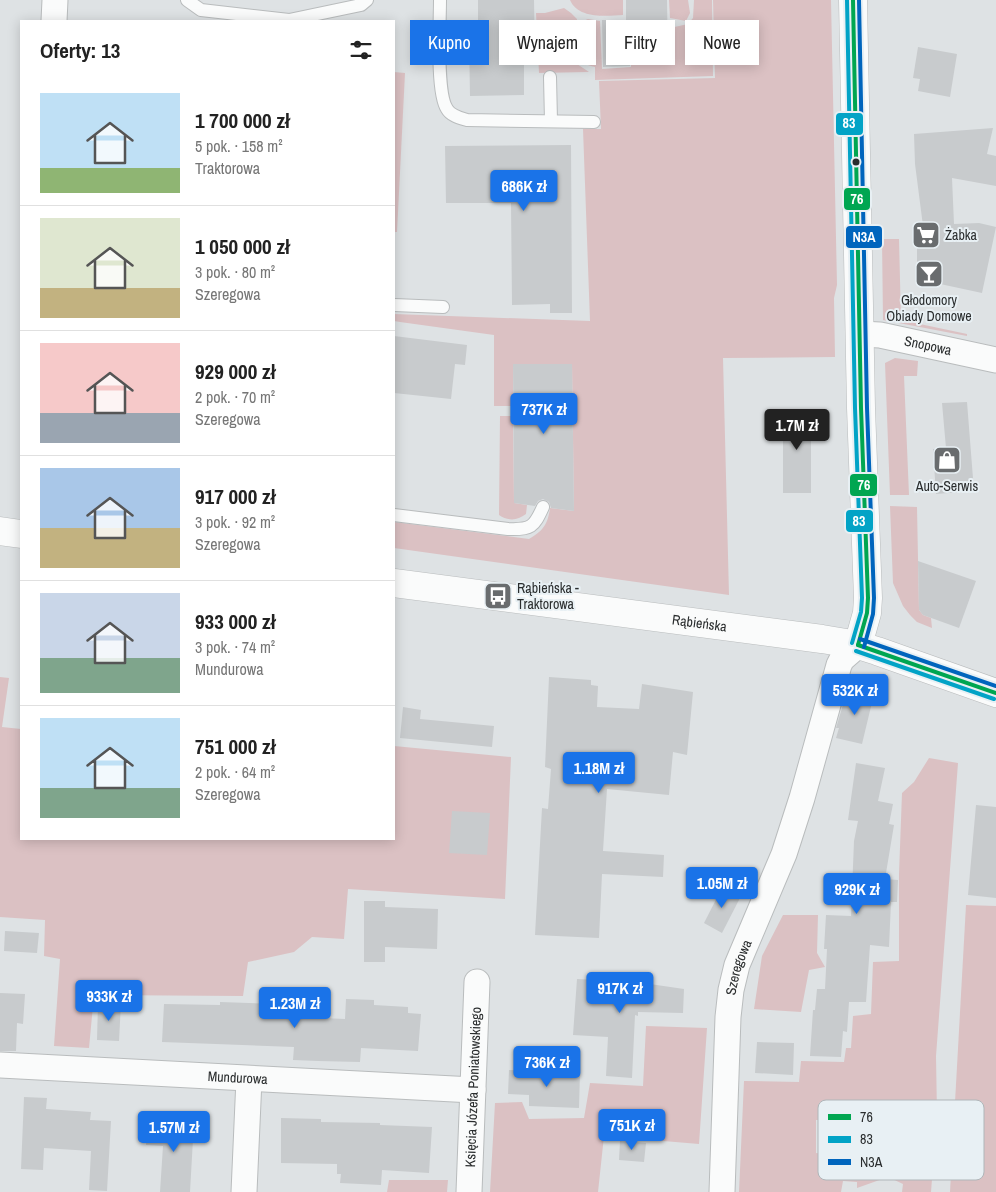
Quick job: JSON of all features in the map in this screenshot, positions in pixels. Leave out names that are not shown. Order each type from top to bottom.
[{"type":"main road","points":[[853,0],[868,598],[867,612],[858,645]]},
{"type":"main road","points":[[0,531],[20,534]]},
{"type":"main road","name":"Rąbieńska","points":[[395,583],[768,631],[858,645],[996,693]]},
{"type":"street","points":[[54,20],[55,0]]},
{"type":"street","name":"Snopowa","points":[[860,334],[880,335],[996,360]]},
{"type":"street","name":"Szeregowa","points":[[722,1192],[728,1017],[731,990],[737,965],[784,854],[802,798],[838,665],[858,645]]},
{"type":"street","name":"Księcia Józefa Poniatowskiego","points":[[469,1192],[477,982]]},
{"type":"street","name":"Mundurowa","points":[[0,1066],[474,1090]]},
{"type":"street","points":[[244,1192],[249,1079]]},
{"type":"lane","points":[[187,0],[201,10],[289,20],[361,5],[367,0]]},
{"type":"lane","points":[[440,0],[440,91],[448,112],[467,120],[594,122]]},
{"type":"lane","points":[[550,77],[551,121]]},
{"type":"lane","points":[[395,305],[443,307]]},
{"type":"lane","points":[[395,515],[524,530],[533,525],[543,507]]},
{"type":"shaded area","points":[[570,0],[623,0],[623,15],[593,15],[579,10]]},
{"type":"shaded area","points":[[669,0],[688,0],[690,13],[686,20],[670,18]]},
{"type":"shaded area","points":[[694,0],[712,0],[712,20],[691,20]]},
{"type":"shaded area","points":[[713,0],[831,0],[837,285],[834,298],[835,357],[723,358],[729,595],[395,548],[395,522],[529,539],[544,526],[550,508],[574,511],[572,364],[513,364],[513,406],[494,406],[494,335],[395,321],[395,314],[590,321],[583,129],[601,129],[599,81],[715,78],[715,65],[759,65],[759,20],[714,20]]},
{"type":"shaded area","points":[[564,8],[577,20],[536,20],[536,13],[545,13]]},
{"type":"shaded area","points":[[596,20],[600,21],[602,69],[631,67],[631,65],[675,65],[675,27],[685,25],[685,65],[713,65],[713,76],[595,80],[595,67],[589,65],[596,65]]},
{"type":"shaded area","points":[[539,65],[578,65],[589,72],[539,73]]},
{"type":"shaded area","points":[[395,72],[405,73],[397,232],[395,232]]},
{"type":"shaded area","points":[[882,239],[899,239],[901,320],[967,334],[967,336],[883,320]]},
{"type":"shaded area","points":[[895,358],[918,361],[917,376],[904,376],[909,495],[890,495],[885,363]]},
{"type":"shaded area","points":[[500,416],[513,416],[514,503],[527,505],[526,514],[516,519],[509,519],[499,515]]},
{"type":"shaded area","points":[[890,506],[917,507],[919,610],[923,615],[931,618],[932,628],[917,622],[910,615],[903,606],[893,583]]},
{"type":"shaded area","points":[[0,677],[9,678],[2,727],[20,729],[20,840],[395,840],[395,746],[511,757],[505,899],[348,889],[344,939],[312,937],[294,952],[248,962],[243,996],[94,995],[89,1048],[54,1046],[60,959],[44,956],[45,920],[0,917]]},
{"type":"shaded area","points":[[929,758],[958,763],[936,1056],[937,1100],[818,1100],[816,1153],[818,1153],[818,1180],[880,1180],[857,1188],[857,1182],[843,1181],[841,1192],[739,1192],[744,1081],[799,1082],[801,1061],[844,1062],[846,1048],[851,1048],[853,1016],[871,1014],[873,962],[899,961],[899,874],[902,793],[914,782]]},
{"type":"shaded area","points":[[966,905],[996,906],[996,1192],[950,1192],[951,1180],[984,1180],[984,1100],[955,1100]]},
{"type":"shaded area","points":[[783,915],[818,915],[817,953],[825,967],[809,970],[801,1012],[754,1009],[762,956]]},
{"type":"shaded area","points":[[646,1026],[707,1028],[699,1144],[604,1136],[598,1192],[490,1192],[495,1103],[522,1102],[529,1119],[584,1118],[590,1083],[643,1086]]},
{"type":"shaded area","points":[[389,1180],[448,1180],[447,1192],[387,1192]]},
{"type":"shaded area","points":[[894,1180],[932,1180],[931,1192],[902,1192],[903,1184]]},
{"type":"building","points":[[478,0],[534,0],[534,20],[499,20],[499,65],[524,65],[524,95],[470,96],[469,65],[489,65],[489,20],[478,20]]},
{"type":"building","points":[[626,0],[667,0],[667,20],[626,20]]},
{"type":"building","points":[[602,20],[606,20],[606,65],[630,66],[603,67]]},
{"type":"building","points":[[918,47],[957,54],[950,97],[918,91],[920,79],[913,78]]},
{"type":"building","points":[[993,128],[987,154],[996,156],[996,186],[952,178],[954,224],[979,223],[996,227],[982,293],[917,279],[917,226],[923,226],[915,164],[914,134]]},
{"type":"building","points":[[571,145],[572,313],[550,313],[550,304],[512,305],[511,203],[446,203],[445,146]]},
{"type":"building","points":[[395,336],[467,345],[465,365],[455,364],[451,399],[395,393]]},
{"type":"building","points":[[513,364],[572,364],[574,511],[551,508],[549,502],[543,499],[538,501],[535,506],[514,503]]},
{"type":"building","points":[[967,402],[974,491],[936,494],[933,449],[946,448],[942,403]]},
{"type":"building","points":[[783,409],[811,409],[811,493],[783,493]]},
{"type":"building","points":[[918,561],[976,581],[959,628],[923,615],[919,610]]},
{"type":"building","points":[[549,677],[591,680],[591,685],[598,686],[597,707],[639,709],[642,684],[693,692],[687,755],[673,752],[669,795],[607,789],[603,851],[664,855],[663,877],[602,874],[599,938],[535,935],[542,808],[548,809],[551,769],[545,767]]},
{"type":"building","points":[[848,688],[874,694],[862,744],[836,738],[839,728],[836,728]]},
{"type":"building","points":[[403,707],[421,710],[420,719],[494,726],[492,747],[400,738]]},
{"type":"building","points":[[856,763],[885,768],[878,801],[893,804],[889,824],[894,825],[885,879],[898,880],[897,902],[891,902],[889,947],[870,945],[866,1002],[849,1002],[847,1032],[843,1031],[841,1057],[810,1056],[813,1010],[815,1010],[817,989],[825,989],[827,949],[824,949],[826,915],[851,916],[854,841],[858,821],[848,820]]},
{"type":"building","points":[[976,805],[996,807],[996,898],[968,895]]},
{"type":"building","points":[[452,811],[490,813],[487,855],[449,853]]},
{"type":"building","points":[[723,886],[741,896],[722,933],[704,923]]},
{"type":"building","points":[[364,901],[385,901],[385,907],[438,909],[437,949],[385,947],[385,962],[364,962]]},
{"type":"building","points":[[5,931],[39,933],[37,953],[4,951]]},
{"type":"building","points":[[619,973],[644,976],[643,983],[684,989],[683,1013],[638,1012],[638,1016],[635,1015],[632,1078],[606,1076],[608,1037],[573,1035],[577,979],[618,981]]},
{"type":"building","points":[[0,993],[25,994],[23,1024],[17,1023],[16,1051],[0,1051]]},
{"type":"building","points":[[346,999],[374,1000],[374,1005],[408,1007],[408,1013],[421,1014],[418,1051],[361,1048],[360,1062],[318,1061],[293,1060],[294,1047],[162,1042],[164,1004],[220,1005],[220,1002],[277,1004],[277,1016],[345,1019]]},
{"type":"building","points":[[98,1003],[121,1003],[119,1041],[97,1040]]},
{"type":"building","points":[[757,1042],[794,1043],[793,1075],[755,1073]]},
{"type":"building","points":[[509,1070],[580,1072],[579,1108],[529,1106],[529,1095],[508,1094]]},
{"type":"building","points":[[24,1097],[47,1098],[46,1109],[91,1112],[90,1120],[111,1121],[107,1191],[89,1190],[91,1151],[44,1148],[43,1170],[21,1169]]},
{"type":"building","points":[[165,1117],[191,1118],[190,1139],[193,1139],[190,1192],[160,1192],[163,1146],[146,1145],[147,1123],[164,1124]]},
{"type":"building","points":[[281,1118],[321,1119],[321,1122],[380,1123],[380,1125],[432,1127],[429,1173],[382,1170],[381,1185],[340,1183],[341,1174],[337,1174],[337,1164],[281,1163]]},
{"type":"building","points":[[620,1141],[646,1143],[644,1162],[619,1160]]},
{"type":"transit line","name":"83","points":[[847,0],[855,408],[862,598],[861,612],[852,643]]},
{"type":"transit line","name":"76","points":[[853,0],[861,408],[868,598],[867,613],[858,645]]},
{"type":"transit line","name":"N3A","points":[[859,0],[867,408],[874,598],[873,614],[864,647]]},
{"type":"transit line","name":"N3A","points":[[860,639],[996,686]]},
{"type":"transit line","name":"76","points":[[858,645],[996,693]]},
{"type":"transit line","name":"83","points":[[856,651],[994,699]]},
{"type":"place","name":"Żabka","points":[[926,235]]},
{"type":"place","name":"Głodomory Obiady Domowe","points":[[929,274]]},
{"type":"place","name":"Auto-Serwis","points":[[947,460]]},
{"type":"place","name":"Rąbieńska - Traktorowa","points":[[498,596]]}]
